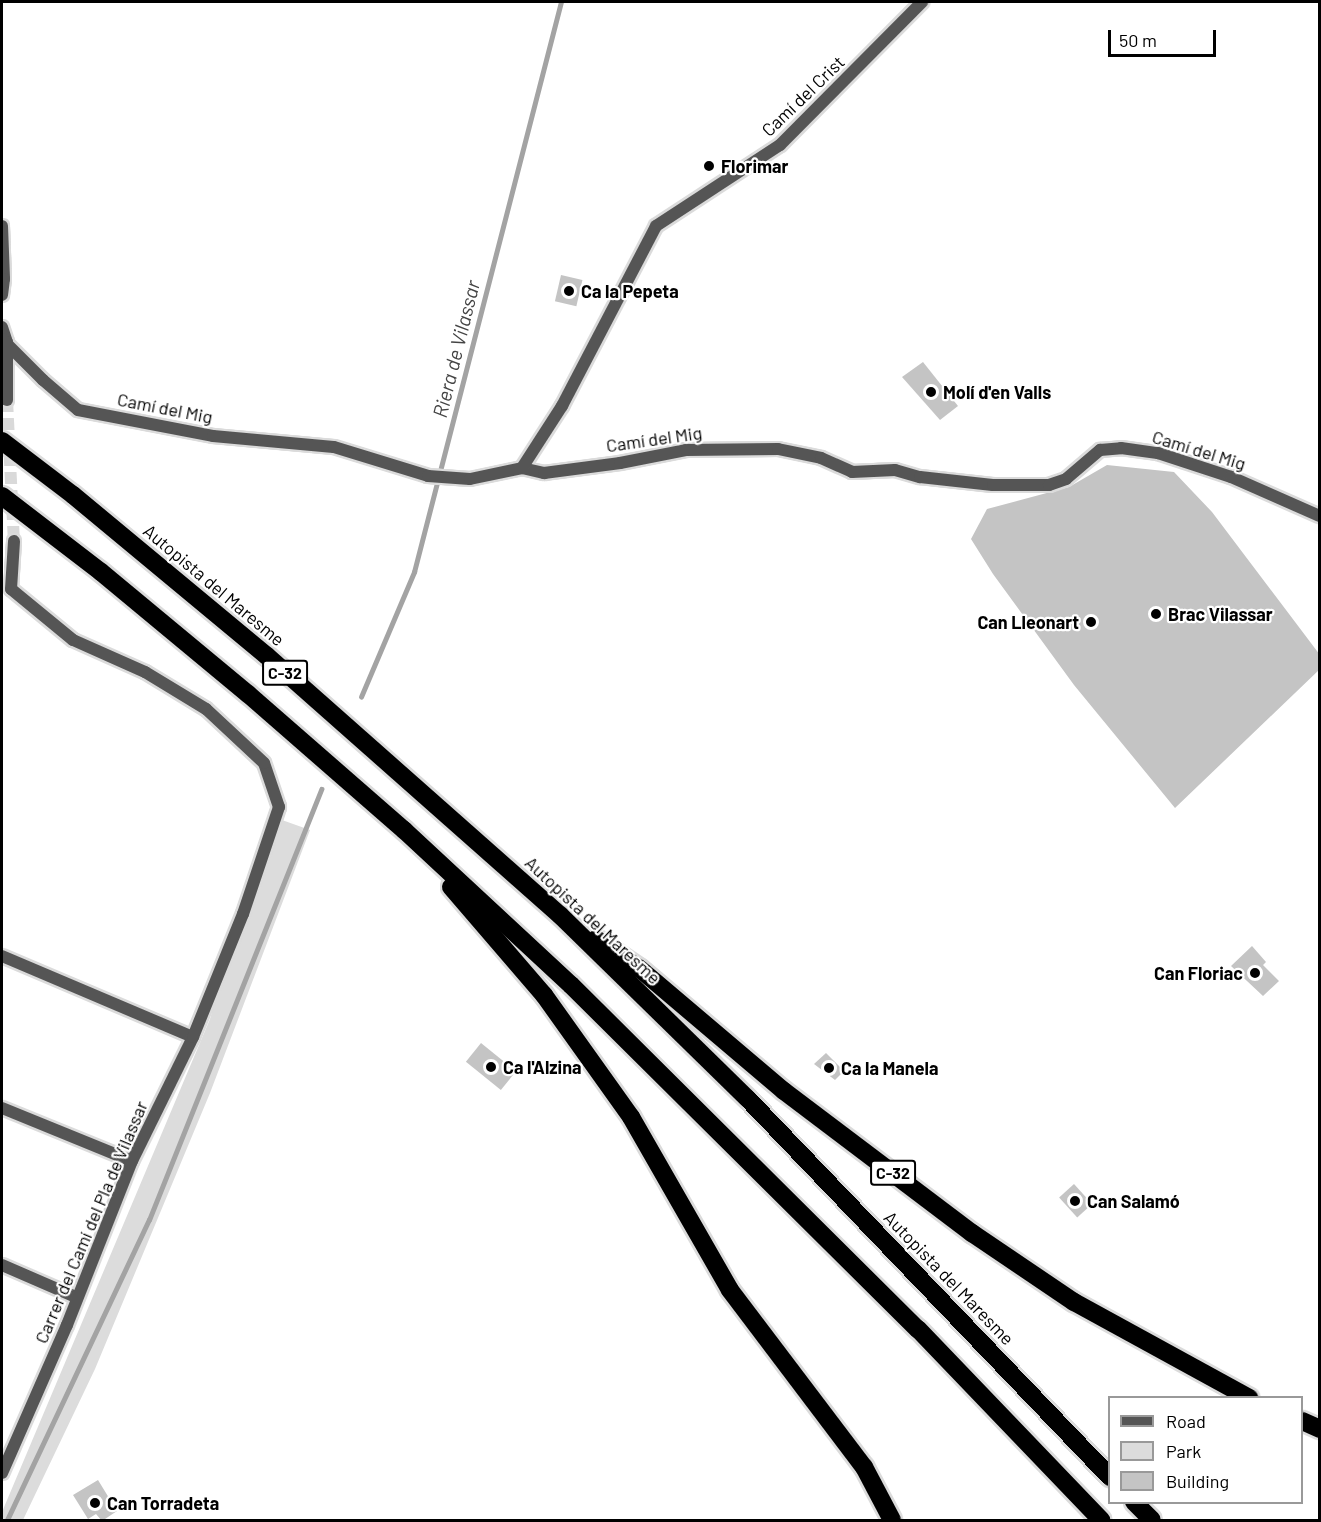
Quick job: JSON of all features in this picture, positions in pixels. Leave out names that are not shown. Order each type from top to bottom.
[{"type":"highway","name":"Autopista del Maresme","points":[[2,441],[73,495],[267,656],[560,915],[747,1098],[1108,1475]]},
{"type":"highway","name":"C-32","points":[[2,496],[147,610],[404,830],[572,985],[918,1329],[1101,1521]]},
{"type":"highway","points":[[404,830],[544,994],[631,1117],[730,1290],[864,1467],[892,1521]]},
{"type":"highway","name":"C-32","points":[[560,915],[640,969],[784,1090],[972,1233],[1074,1302],[1245,1396]]},
{"type":"highway","points":[[1303,1421],[1320,1429]]},
{"type":"highway","points":[[1135,1504],[1152,1521]]},
{"type":"street","name":"Camí del Crist","points":[[522,468],[562,406],[656,226],[780,145],[922,2]]},
{"type":"street","points":[[2,226],[4,279],[2,295]]},
{"type":"street","points":[[2,327],[8,400]]},
{"type":"street","name":"Camí del Mig","points":[[4,340],[43,380],[78,410],[213,436],[334,447],[428,476],[470,478],[522,468],[544,473],[620,463],[686,450],[778,449],[821,458],[852,472],[895,470],[920,477],[993,485],[1049,485],[1065,479],[1100,450],[1121,448],[1158,453],[1221,474],[1320,516]]},
{"type":"street","name":"Carrer del Camí del Pla de Vilassar","points":[[2,1473],[132,1161],[193,1037],[243,914],[279,807],[264,764],[206,709],[145,672],[73,640],[11,589],[14,541]]},
{"type":"street","points":[[2,956],[193,1037]]},
{"type":"street","points":[[2,1108],[132,1161]]},
{"type":"street","points":[[2,1265],[76,1297]]},
{"type":"green space","points":[[282,820],[310,830],[210,1093],[95,1369],[23,1520],[2,1520],[2,1512],[210,1019],[219,986]]},
{"type":"building","name":"Ca la Pepeta","points":[[561,275],[582,280],[576,306],[555,301]]},
{"type":"building","name":"Molí d'en Valls","points":[[923,362],[958,406],[940,420],[902,377]]},
{"type":"building","name":"Brac Vilassar","points":[[1107,465],[1174,472],[1212,512],[1320,655],[1320,669],[1175,808],[1074,685],[993,574],[971,539],[987,509],[1069,487]]},
{"type":"building","name":"Can Floriac","points":[[1252,946],[1266,962],[1263,965],[1279,981],[1263,996],[1231,966]]},
{"type":"building","name":"Ca l'Alzina","points":[[481,1043],[516,1071],[501,1090],[466,1062]]},
{"type":"building","name":"Ca la Manela","points":[[826,1053],[844,1071],[835,1080],[814,1064]]},
{"type":"building","name":"Can Salamó","points":[[1074,1184],[1092,1204],[1077,1217],[1059,1197]]},
{"type":"building","name":"Can Torradeta","points":[[98,1480],[117,1511],[102,1521],[96,1514],[88,1519],[73,1495]]},
{"type":"waterway","name":"Riera de Vilassar","points":[[361,697],[414,572],[561,2]]},
{"type":"waterway","points":[[7,1520],[149,1220],[321,789]]},
{"type":"tunnel","points":[[7,400],[14,541]]},
{"type":"place","name":"Florimar","points":[[709,166]]},
{"type":"place","name":"Ca la Pepeta","points":[[569,291]]},
{"type":"place","name":"Molí d'en Valls","points":[[931,392]]},
{"type":"place","name":"Brac Vilassar","points":[[1156,614]]},
{"type":"place","name":"Can Lleonart","points":[[1091,622]]},
{"type":"place","name":"Can Floriac","points":[[1255,973]]},
{"type":"place","name":"Ca l'Alzina","points":[[491,1067]]},
{"type":"place","name":"Ca la Manela","points":[[829,1068]]},
{"type":"place","name":"Can Salamó","points":[[1075,1201]]},
{"type":"place","name":"Can Torradeta","points":[[95,1503]]}]
